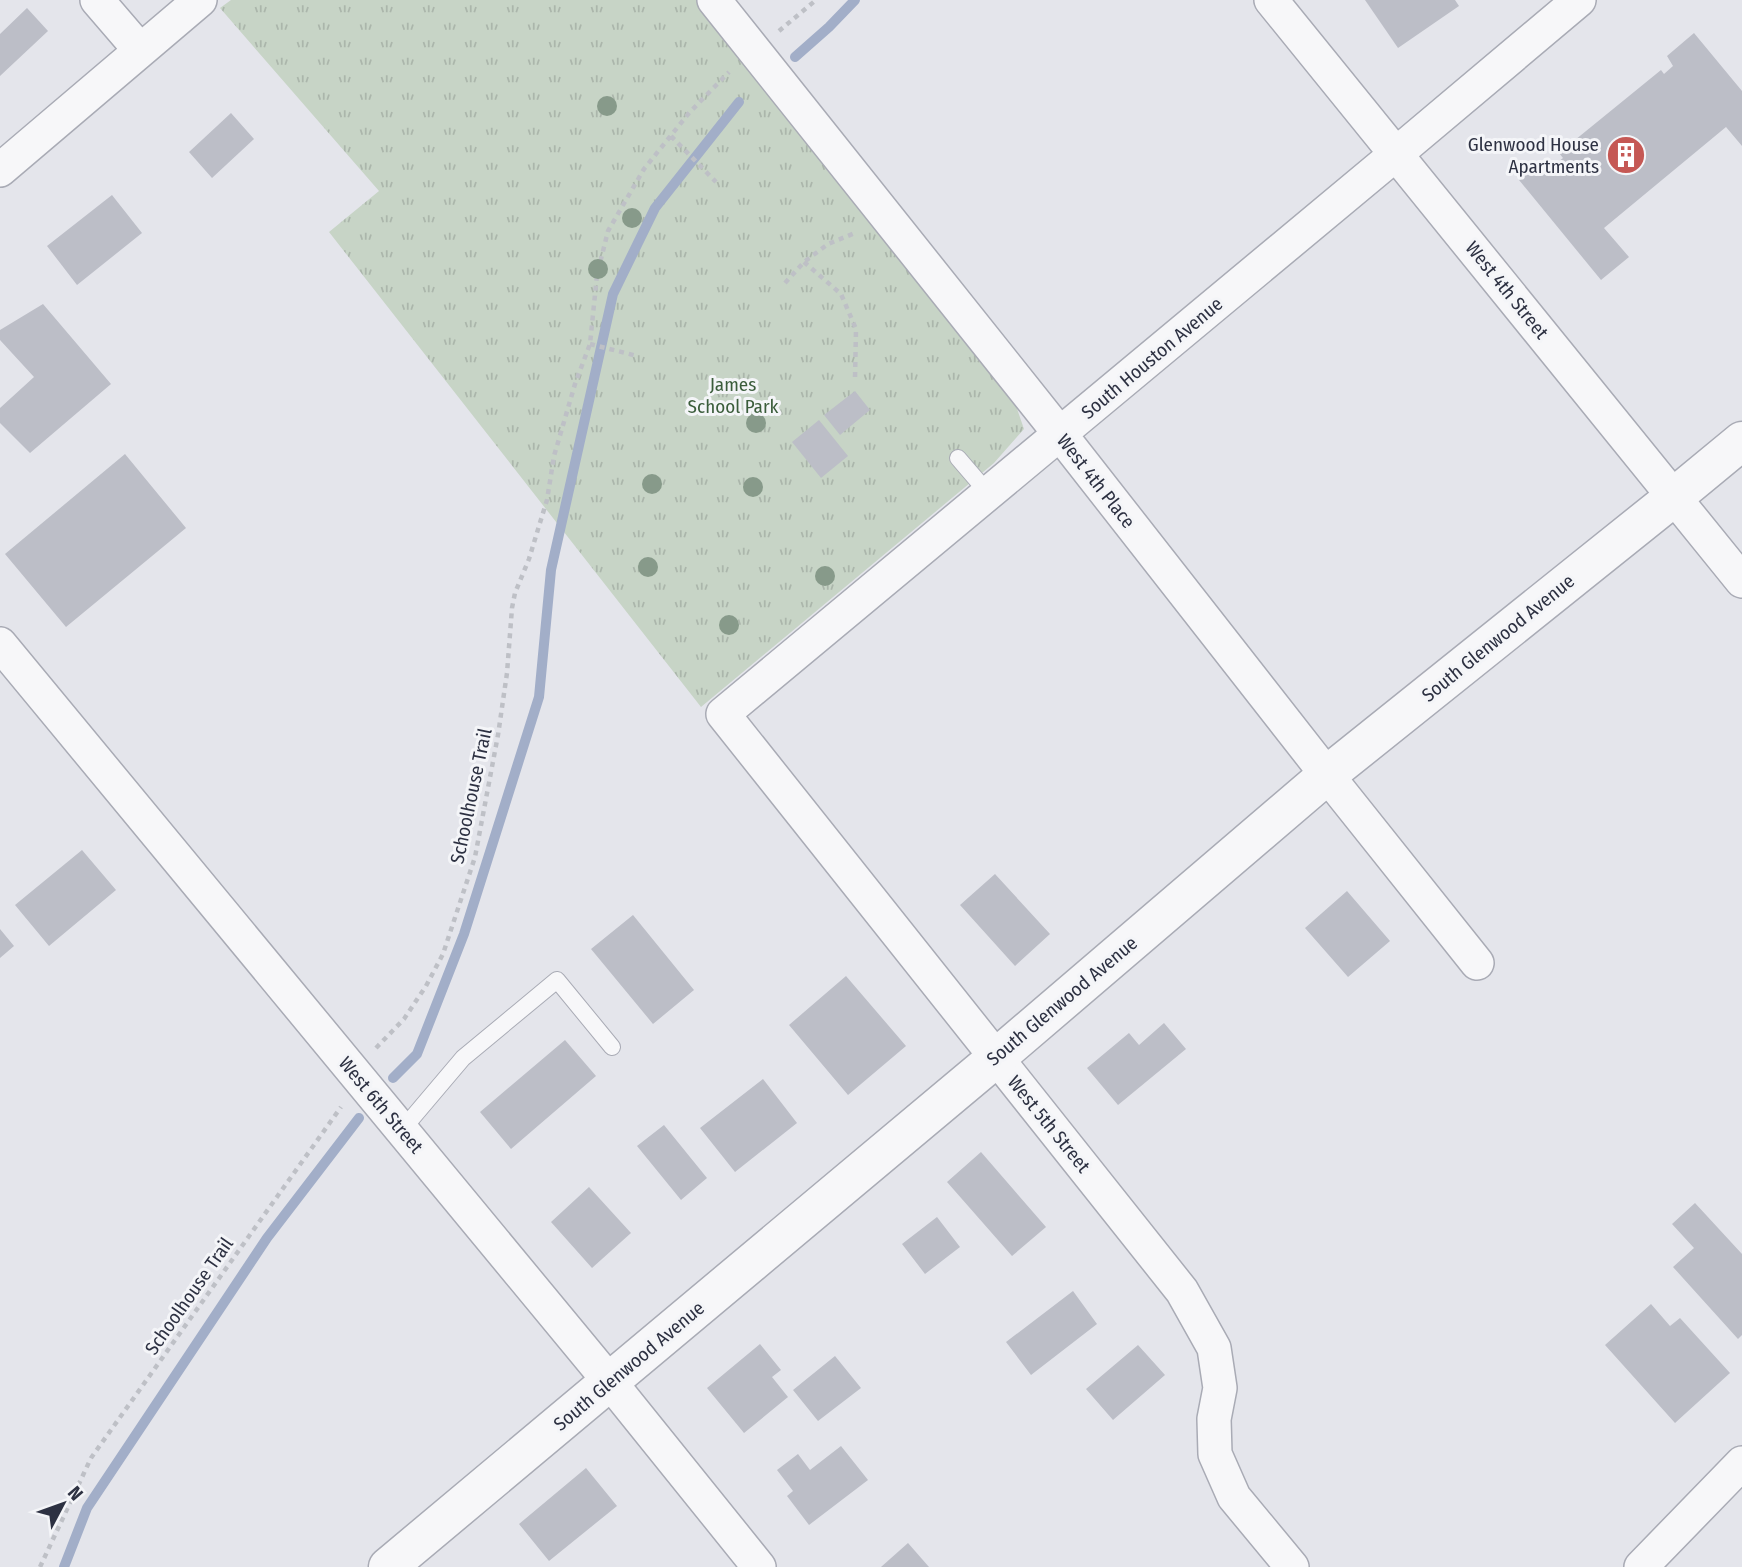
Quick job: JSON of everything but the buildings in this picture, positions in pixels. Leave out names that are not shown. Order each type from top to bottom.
[{"type":"street","points":[[97,0],[140,50]]},
{"type":"street","points":[[0,170],[200,0]]},
{"type":"street","name":"West 4th Place","points":[[714,0],[1477,963]]},
{"type":"street","name":"West 4th Street","points":[[1270,0],[1742,581]]},
{"type":"street","name":"South Houston Avenue","points":[[723,714],[1578,0]]},
{"type":"street","name":"South Glenwood Avenue","points":[[388,1567],[996,1058],[1327,775],[1742,441]]},
{"type":"street","name":"West 6th Street","points":[[0,644],[760,1567]]},
{"type":"street","name":"West 5th Street","points":[[723,714],[1182,1290],[1214,1348],[1220,1388],[1214,1419],[1215,1454],[1234,1497],[1292,1567]]},
{"type":"street","points":[[1641,1567],[1742,1463]]},
{"type":"lane","points":[[958,458],[988,493]]},
{"type":"lane","points":[[402,1130],[463,1058],[557,980],[612,1047]]},
{"type":"path","name":"Schoolhouse Trail","points":[[40,1567],[91,1458],[354,1089],[372,1052],[404,1019],[443,954],[475,857],[498,735],[515,593],[529,559],[547,500],[554,456],[590,344],[597,275],[608,231],[645,169],[689,113],[728,74],[816,0]]},
{"type":"path","points":[[671,136],[716,182]]},
{"type":"path","points":[[785,282],[804,262],[828,244],[855,233]]},
{"type":"path","points":[[804,262],[841,294],[856,329],[855,378]]},
{"type":"path","points":[[590,344],[637,356]]},
{"type":"green space","name":"James School Park","points":[[231,0],[696,0],[1013,397],[1024,429],[994,463],[701,707],[329,232],[379,191],[220,8]]},
{"type":"waterway","points":[[795,57],[855,0]]},
{"type":"waterway","points":[[393,1078],[417,1054],[464,934],[539,697],[551,570],[613,294],[655,208],[739,102]]},
{"type":"waterway","points":[[64,1567],[87,1508],[267,1238],[359,1118]]},
{"type":"place","name":"Glenwood House Apartments","points":[[1626,155]]}]
